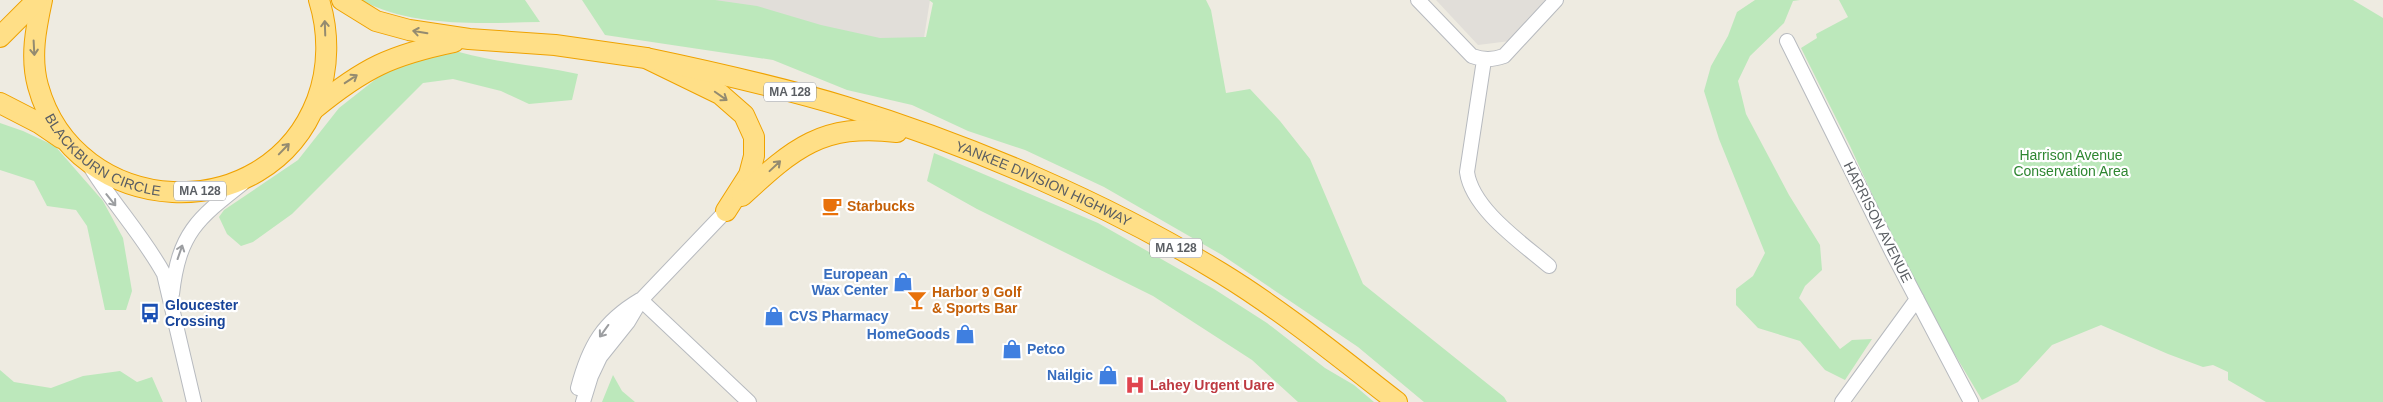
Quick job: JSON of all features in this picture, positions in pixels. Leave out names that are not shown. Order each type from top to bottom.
[{"type":"highway","points":[[0,37],[37,0]]},
{"type":"highway","name":"BLACKBURN CIRCLE","points":[[42,0],[34,37],[37,79],[44,100],[69,144],[86,159],[114,178],[138,187],[164,192],[185,193],[214,189],[239,181],[276,158],[296,137],[313,110],[326,68],[325,20],[319,0]]},
{"type":"highway","name":"MA 128","points":[[342,0],[376,21],[409,30],[469,39],[555,45],[646,58]]},
{"type":"highway","name":"MA 128","points":[[313,110],[344,84],[383,62],[417,50],[469,39]]},
{"type":"highway","points":[[646,58],[720,94],[744,115],[754,137],[754,156],[749,175],[726,211]]},
{"type":"highway","name":"YANKEE DIVISION HIGHWAY","points":[[646,58],[724,74],[845,107],[932,136],[1057,187],[1221,273],[1288,318],[1397,402]]},
{"type":"highway","name":"MA 128","points":[[0,103],[39,123],[69,144]]},
{"type":"highway","points":[[726,211],[782,159],[816,139],[857,130],[932,136]]},
{"type":"street","points":[[1418,0],[1472,56],[1484,60],[1494,60],[1504,56],[1556,0]]},
{"type":"street","name":"HARRISON AVENUE","points":[[1787,41],[1916,299],[1972,402]]},
{"type":"street","points":[[1484,60],[1467,172],[1468,182],[1496,221],[1549,266]]},
{"type":"street","points":[[86,159],[105,192],[154,255],[164,274],[194,402]]},
{"type":"street","points":[[171,300],[177,261],[188,235],[206,213],[259,170]]},
{"type":"street","points":[[583,402],[591,376],[600,357],[628,322],[641,300],[726,211]]},
{"type":"street","points":[[1842,402],[1916,299]]},
{"type":"street","points":[[576,402],[584,365],[606,326],[620,312],[641,300]]},
{"type":"street","points":[[641,300],[750,402]]},
{"type":"shaded area","points":[[643,0],[930,0],[922,50]]},
{"type":"shaded area","points":[[1436,0],[1546,0],[1510,41],[1478,45]]},
{"type":"green space","points":[[361,0],[525,0],[540,22],[472,23],[425,20],[381,9]]},
{"type":"green space","points":[[582,0],[715,0],[757,6],[821,25],[880,38],[926,37],[933,3],[929,0],[1206,0],[1211,10],[1226,93],[1250,89],[1280,121],[1310,159],[1363,284],[1504,397],[1507,402],[1424,402],[1358,347],[1222,255],[1104,187],[1025,150],[968,131],[912,105],[847,90],[773,60],[605,35]]},
{"type":"green space","points":[[1755,0],[1800,0],[1793,1],[1784,23],[1750,56],[1738,81],[1746,114],[1789,195],[1820,245],[1822,270],[1805,286],[1799,298],[1840,349],[1852,340],[1872,339],[1845,380],[1825,370],[1800,341],[1758,328],[1736,305],[1736,289],[1753,276],[1765,253],[1719,139],[1704,91],[1711,66],[1728,36],[1737,12]]},
{"type":"green space","name":"Harrison Avenue Conservation Area","points":[[1839,0],[2353,0],[2383,18],[2383,402],[2266,402],[2228,380],[2228,372],[2213,365],[2203,367],[2101,325],[2052,345],[2018,382],[1982,400],[1914,286],[1850,146],[1801,48],[1817,38],[1816,34],[1848,17]]},
{"type":"green space","points":[[459,52],[488,59],[578,74],[572,100],[529,104],[501,91],[453,79],[423,83],[292,214],[253,242],[241,246],[227,234],[219,217],[224,210],[298,160],[339,108],[381,75],[417,60]]},
{"type":"green space","points":[[0,123],[55,146],[103,201],[123,238],[132,291],[126,310],[105,310],[87,226],[76,210],[47,206],[34,181],[0,170]]},
{"type":"green space","points":[[934,153],[1098,223],[1214,289],[1267,323],[1325,368],[1354,385],[1374,402],[1298,402],[1252,360],[1153,296],[977,209],[927,181]]},
{"type":"green space","points":[[0,370],[14,382],[51,388],[83,376],[120,371],[137,382],[152,377],[163,402],[0,402]]},
{"type":"green space","points":[[613,375],[622,391],[635,402],[602,402]]},
{"type":"place","name":"Starbucks","points":[[832,206]]},
{"type":"place","name":"European Wax Center","points":[[903,282]]},
{"type":"place","name":"Harbor 9 Golf & Sports Bar","points":[[917,300]]},
{"type":"place","name":"Gloucester Crossing","points":[[150,313]]},
{"type":"place","name":"CVS Pharmacy","points":[[774,316]]},
{"type":"place","name":"HomeGoods","points":[[965,334]]},
{"type":"place","name":"Petco","points":[[1012,349]]},
{"type":"place","name":"Nailgic","points":[[1108,375]]},
{"type":"place","name":"Lahey Urgent Uare","points":[[1135,385]]}]
